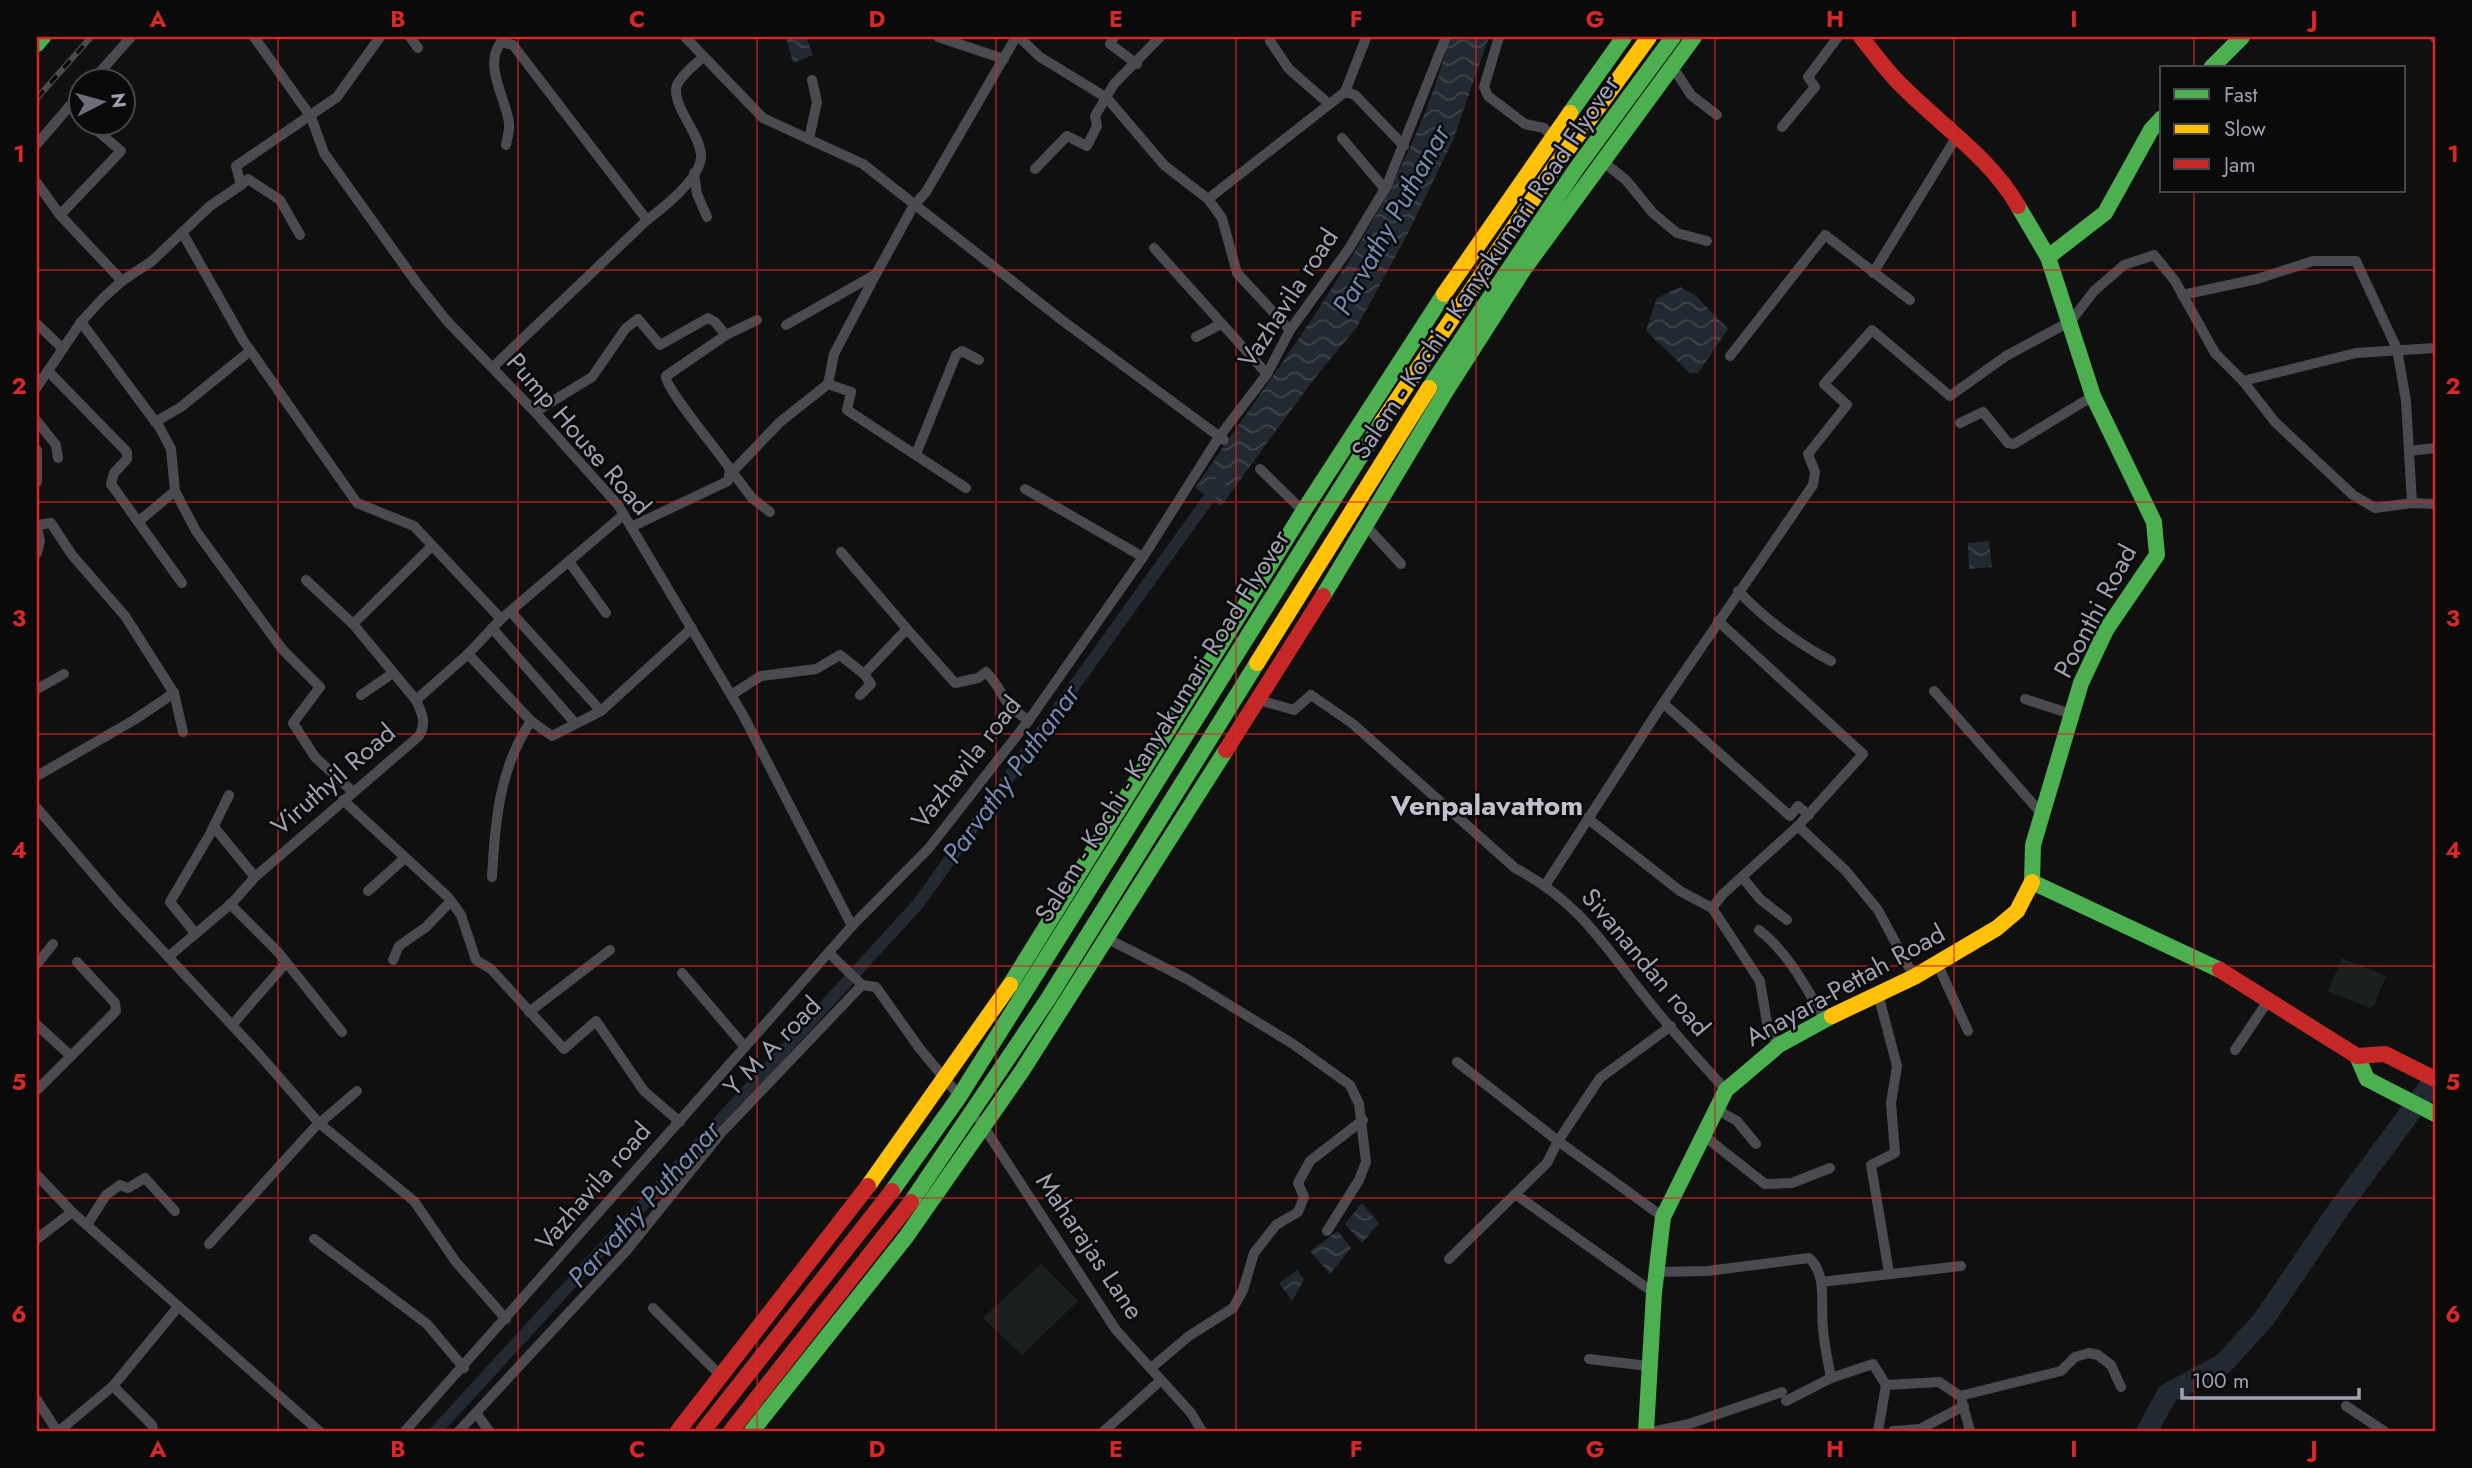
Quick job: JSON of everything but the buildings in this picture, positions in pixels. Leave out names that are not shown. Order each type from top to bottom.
[{"type":"main road","points":[[37,44],[43,37]]},
{"type":"main road","points":[[678,1431],[786,1298],[945,1080],[1080,877],[1303,511],[1552,136],[1624,37]]},
{"type":"main road","name":"Salem - Kochi - Kanyakumari Road Flyover","points":[[703,1431],[865,1227],[959,1097],[1430,345],[1569,145],[1649,37]]},
{"type":"main road","name":"Salem - Kochi - Kanyakumari Road Flyover","points":[[731,1431],[978,1119],[1447,358],[1595,142],[1673,37]]},
{"type":"main road","points":[[752,1431],[906,1237],[978,1119],[1022,1072],[1259,700],[1446,391],[1517,280],[1694,37]]},
{"type":"main road","name":"Poonthi Road","points":[[1861,37],[1898,82],[1957,135],[2010,192],[2048,257],[2071,320],[2093,396],[2154,522],[2157,555],[2106,630],[2071,714],[2040,812],[2033,845],[2032,882]]},
{"type":"main road","points":[[2213,66],[2242,37]]},
{"type":"main road","points":[[2048,257],[2105,213],[2151,130],[2160,120]]},
{"type":"main road","points":[[2032,882],[2227,973],[2357,1056],[2367,1079],[2435,1114]]},
{"type":"main road","name":"Anayara-Pettah Road","points":[[1646,1431],[1648,1366],[1663,1217],[1726,1090],[1752,1065],[1779,1045],[1914,978],[1997,928],[2017,911],[2032,882]]},
{"type":"main road","points":[[2357,1056],[2385,1054],[2435,1079]]},
{"type":"street","points":[[105,66],[131,37]]},
{"type":"street","name":"Pump House Road","points":[[254,37],[311,117],[324,153],[416,282],[447,321],[535,412],[618,505],[622,516],[731,695],[852,926]]},
{"type":"street","points":[[241,185],[236,166],[337,97],[380,37]]},
{"type":"street","points":[[410,37],[418,48]]},
{"type":"street","points":[[685,37],[763,118],[863,164],[1222,439]]},
{"type":"street","points":[[938,37],[1004,59]]},
{"type":"street","points":[[730,469],[736,468],[780,422],[828,384],[834,354],[876,274],[914,205],[926,192],[1017,37],[1040,57],[1107,98],[1164,164],[1208,199],[1222,218],[1237,273],[1290,330]]},
{"type":"street","points":[[1114,37],[1110,44],[1137,64]]},
{"type":"street","points":[[1035,169],[1068,136],[1087,146],[1097,126],[1095,116],[1115,84],[1160,37]]},
{"type":"street","name":"Vazhavila road","points":[[405,1431],[464,1368],[852,926],[929,848],[1029,720],[1267,374],[1290,330],[1348,250],[1385,189],[1405,146],[1446,37]]},
{"type":"street","points":[[1499,37],[1484,87],[1489,96],[1525,124],[1544,128],[1552,136]]},
{"type":"street","points":[[1782,127],[1815,90],[1808,77],[1838,37]]},
{"type":"street","points":[[1208,199],[1345,92],[1366,38]]},
{"type":"street","points":[[506,145],[509,123],[498,92],[495,57],[497,47],[506,41],[513,45],[647,220]]},
{"type":"street","points":[[1270,41],[1289,69],[1329,104]]},
{"type":"street","points":[[493,368],[599,270],[647,220],[673,200],[694,173],[701,157],[676,95],[677,85],[703,57]]},
{"type":"street","points":[[1672,66],[1691,95],[1717,115]]},
{"type":"street","points":[[809,139],[817,102],[812,80]]},
{"type":"street","points":[[1345,92],[1354,95],[1405,146]]},
{"type":"street","points":[[37,144],[66,110]]},
{"type":"street","points":[[1873,273],[1957,135]]},
{"type":"street","points":[[60,215],[121,151],[103,136]]},
{"type":"street","points":[[1342,138],[1385,189]]},
{"type":"street","points":[[1602,161],[1626,180],[1653,213],[1678,233],[1707,241]]},
{"type":"street","points":[[694,173],[697,194],[706,216]]},
{"type":"street","points":[[37,387],[82,322],[122,281],[152,261],[210,206],[248,179],[280,200],[300,235]]},
{"type":"street","points":[[37,183],[60,215],[122,281]]},
{"type":"street","points":[[182,232],[250,351],[357,503],[414,526],[501,619]]},
{"type":"street","points":[[1730,356],[1825,235],[1910,300]]},
{"type":"street","points":[[1154,248],[1267,374]]},
{"type":"street","points":[[1546,884],[1663,703],[1813,485],[1815,472],[1808,454],[1847,405],[1824,383],[1872,330],[1950,396],[2006,356],[2071,320],[2094,291],[2124,265],[2154,255],[2182,295],[2215,353],[2243,381],[2275,422],[2353,495],[2375,508],[2412,503],[2435,504]]},
{"type":"street","points":[[2182,295],[2257,279],[2313,261],[2356,261],[2397,349],[2406,401],[2412,503]]},
{"type":"street","points":[[786,325],[876,274]]},
{"type":"street","points":[[535,412],[592,377],[626,328],[638,319],[660,345],[708,318],[715,321],[726,335]]},
{"type":"street","points":[[757,320],[726,335],[671,372],[665,381],[752,498],[770,512]]},
{"type":"street","points":[[82,322],[156,422],[170,449],[175,491],[196,531],[260,622],[282,649],[320,687],[293,723],[315,757],[352,791]]},
{"type":"street","points":[[37,324],[63,349]]},
{"type":"street","points":[[1196,337],[1221,324]]},
{"type":"street","points":[[2243,381],[2356,353],[2435,348]]},
{"type":"street","points":[[156,422],[181,407],[250,351]]},
{"type":"street","points":[[916,454],[956,355],[962,351],[979,360]]},
{"type":"street","points":[[48,371],[127,452],[127,459],[114,473],[111,484],[182,583]]},
{"type":"street","points":[[828,384],[851,392],[847,410],[966,488]]},
{"type":"street","points":[[1960,423],[1983,412],[2008,443],[2014,444],[2093,396]]},
{"type":"street","points":[[37,421],[56,445],[58,458]]},
{"type":"street","points":[[2409,451],[2435,448]]},
{"type":"street","points":[[37,450],[37,482]]},
{"type":"street","points":[[631,527],[720,488],[728,481],[730,469]]},
{"type":"street","points":[[1260,469],[1303,511]]},
{"type":"street","points":[[1025,489],[1143,557]]},
{"type":"street","points":[[138,522],[175,491]]},
{"type":"street","name":"Viruthyil Road","points":[[168,957],[230,904],[254,877],[419,736],[423,728],[423,714],[416,700],[468,654],[501,619],[622,516]]},
{"type":"street","points":[[37,553],[40,541],[37,526],[51,523],[72,555],[125,616],[174,693],[183,732]]},
{"type":"street","points":[[1366,526],[1401,564]]},
{"type":"street","points":[[353,624],[431,547]]},
{"type":"street","points":[[841,552],[955,683],[978,678],[986,672],[998,685],[1010,710],[1029,720]]},
{"type":"street","points":[[570,563],[606,613]]},
{"type":"street","points":[[306,580],[353,624],[416,700]]},
{"type":"street","points":[[1738,591],[1772,624],[1800,645],[1831,661]]},
{"type":"street","points":[[511,612],[601,711]]},
{"type":"street","points":[[1712,908],[1809,815],[1863,754],[1718,621]]},
{"type":"street","points":[[492,628],[575,723]]},
{"type":"street","points":[[468,654],[531,721],[552,736],[601,711],[692,628]]},
{"type":"street","points":[[864,674],[907,629]]},
{"type":"street","points":[[731,695],[761,676],[816,669],[840,655],[864,674],[871,684],[860,695]]},
{"type":"street","points":[[361,695],[393,673]]},
{"type":"street","points":[[37,689],[64,674]]},
{"type":"street","points":[[1934,691],[2040,812]]},
{"type":"street","points":[[37,776],[134,720],[174,693]]},
{"type":"street","name":"Sivanandan road","points":[[1259,700],[1294,710],[1311,695],[1353,724],[1515,868],[1546,884],[1572,905],[1726,1090]]},
{"type":"street","points":[[2025,699],[2071,714]]},
{"type":"street","points":[[1663,703],[1790,816],[1798,806],[1809,815]]},
{"type":"street","points":[[492,877],[500,792],[515,746],[531,721]]},
{"type":"street","points":[[195,933],[170,902],[214,827],[229,795]]},
{"type":"street","points":[[343,800],[451,901],[461,915],[476,960],[491,969],[564,1049],[596,1021],[644,1091],[680,1122]]},
{"type":"street","points":[[37,808],[319,1123],[414,1200],[456,1262],[506,1319]]},
{"type":"street","points":[[1587,818],[1680,891],[1712,908],[1760,981],[1768,1029],[1779,1045]]},
{"type":"street","points":[[1798,825],[1846,871],[1878,910],[1914,978]]},
{"type":"street","points":[[214,827],[254,877]]},
{"type":"street","points":[[368,891],[405,858]]},
{"type":"street","points":[[1742,877],[1760,898],[1787,920]]},
{"type":"street","points":[[393,960],[399,946],[426,926],[451,901]]},
{"type":"street","points":[[230,904],[250,920],[342,1032]]},
{"type":"street","points":[[1759,929],[1771,939],[1795,972],[1825,1020]]},
{"type":"street","points":[[1108,939],[1187,979],[1338,1073],[1350,1085],[1363,1120],[1366,1162],[1359,1180],[1327,1231]]},
{"type":"street","points":[[37,964],[53,944]]},
{"type":"street","points":[[529,1012],[610,950]]},
{"type":"street","name":"Maharajas Lane","points":[[829,953],[867,985],[978,1119],[1116,1330],[1191,1413],[1202,1431]]},
{"type":"street","points":[[37,1090],[116,1011],[115,1003],[77,962]]},
{"type":"street","points":[[232,1025],[286,963]]},
{"type":"street","points":[[1937,963],[1968,1031]]},
{"type":"street","points":[[682,973],[745,1047]]},
{"type":"street","name":"Y M A road","points":[[459,1431],[627,1250],[721,1133],[867,985]]},
{"type":"street","points":[[1878,994],[1897,1076],[1891,1103],[1895,1153],[1871,1164],[1889,1273]]},
{"type":"street","points":[[2235,1049],[2268,1000]]},
{"type":"street","points":[[37,1025],[71,1056]]},
{"type":"street","points":[[1449,1259],[1547,1163],[1558,1141],[1600,1078],[1671,1026]]},
{"type":"street","points":[[1457,1062],[1558,1141],[1663,1217]]},
{"type":"street","points":[[209,1244],[319,1123],[357,1091]]},
{"type":"street","points":[[1716,1109],[1737,1121],[1756,1144]]},
{"type":"street","points":[[1151,1368],[1189,1336],[1233,1308],[1244,1290],[1254,1253],[1276,1225],[1298,1212],[1304,1197],[1298,1183],[1306,1166],[1363,1120]]},
{"type":"street","points":[[1703,1135],[1765,1184],[1781,1186],[1830,1168]]},
{"type":"street","points":[[37,1175],[72,1212],[319,1431]]},
{"type":"street","points":[[87,1225],[106,1195],[120,1185],[128,1188],[145,1178],[175,1211]]},
{"type":"street","points":[[1515,1194],[1654,1293]]},
{"type":"street","points":[[37,1239],[72,1212]]},
{"type":"street","points":[[314,1239],[427,1324],[464,1368]]},
{"type":"street","points":[[1656,1272],[1707,1271],[1809,1258],[1817,1265],[1821,1282],[1822,1327],[1831,1378]]},
{"type":"street","points":[[1821,1282],[1961,1266]]},
{"type":"street","points":[[37,1400],[58,1431],[113,1386],[178,1307]]},
{"type":"street","points":[[653,1308],[722,1377]]},
{"type":"street","points":[[1893,1431],[1920,1429],[1962,1401],[2061,1371],[2075,1357],[2089,1353],[2098,1355],[2111,1365],[2121,1387]]},
{"type":"street","points":[[1589,1359],[1648,1366]]},
{"type":"street","points":[[1656,1431],[1784,1396],[1873,1364],[1886,1385],[1878,1431]]},
{"type":"street","points":[[1104,1431],[1160,1381]]},
{"type":"street","points":[[1886,1385],[1939,1382],[1962,1401],[1970,1431]]},
{"type":"street","points":[[113,1386],[152,1425],[153,1431]]},
{"type":"street","points":[[2346,1406],[2384,1431]]},
{"type":"street","points":[[476,1413],[489,1431]]},
{"type":"shaded area","points":[[2342,958],[2386,976],[2374,1005],[2370,1008],[2328,991]]},
{"type":"shaded area","points":[[1041,1264],[1078,1301],[1022,1355],[983,1318]]},
{"type":"water","points":[[786,37],[806,37],[813,55],[793,63]]},
{"type":"water","points":[[1450,37],[1489,37],[1453,140],[1407,235],[1357,327],[1314,379],[1221,506],[1195,488],[1306,327],[1375,216],[1405,159],[1430,99]]},
{"type":"water","points":[[1680,287],[1695,295],[1728,329],[1698,373],[1690,373],[1646,331],[1657,298]]},
{"type":"water","points":[[1989,541],[1992,567],[1969,569],[1968,543]]},
{"type":"water","points":[[1362,1203],[1379,1223],[1362,1243],[1345,1224]]},
{"type":"water","points":[[1338,1231],[1351,1248],[1330,1274],[1310,1251]]},
{"type":"water","points":[[1297,1270],[1304,1280],[1292,1301],[1279,1283]]},
{"type":"waterway","name":"Parvathy Puthanar","points":[[436,1431],[918,904],[1219,484]]},
{"type":"waterway","points":[[2147,1431],[2167,1394],[2223,1364],[2264,1319],[2338,1210],[2435,1079]]},
{"type":"railway","points":[[37,98],[91,37]]},
{"type":"traffic: fast","points":[[37,44],[43,37]]},
{"type":"traffic: fast","points":[[1570,113],[1624,37]]},
{"type":"traffic: fast","points":[[1429,388],[1576,169],[1673,37]]},
{"type":"traffic: fast","points":[[1323,596],[1446,391],[1524,269],[1694,37]]},
{"type":"traffic: fast","points":[[2213,66],[2242,37]]},
{"type":"traffic: fast","points":[[2048,257],[2105,213],[2151,130],[2160,120]]},
{"type":"traffic: fast","points":[[2018,206],[2048,257],[2093,396],[2154,522],[2157,555],[2106,630],[2081,683],[2033,845],[2032,882],[2220,970]]},
{"type":"traffic: fast","points":[[1010,985],[1306,507],[1444,294]]},
{"type":"traffic: fast","points":[[892,1191],[959,1097],[1382,422]]},
{"type":"traffic: fast","points":[[911,1202],[1048,999],[1257,663]]},
{"type":"traffic: fast","points":[[752,1431],[906,1237],[1022,1071],[1226,750]]},
{"type":"traffic: fast","points":[[1646,1431],[1654,1293],[1663,1217],[1726,1090],[1779,1045],[1832,1016]]},
{"type":"traffic: fast","points":[[2357,1056],[2367,1079],[2435,1114]]},
{"type":"traffic: slow","points":[[1382,422],[1556,165],[1649,37]]},
{"type":"traffic: slow","points":[[1444,294],[1570,113]]},
{"type":"traffic: slow","points":[[1257,663],[1429,388]]},
{"type":"traffic: slow","points":[[1832,1016],[1914,977],[1997,928],[2017,911],[2032,882]]},
{"type":"traffic: slow","points":[[868,1186],[1010,985]]},
{"type":"traffic: jam","points":[[1861,37],[1899,83],[1993,172],[2018,206]]},
{"type":"traffic: jam","points":[[1226,750],[1323,596]]},
{"type":"traffic: jam","points":[[2220,970],[2357,1056],[2385,1054],[2435,1079]]},
{"type":"traffic: jam","points":[[678,1431],[868,1186]]},
{"type":"traffic: jam","points":[[703,1431],[892,1191]]},
{"type":"traffic: jam","points":[[731,1431],[911,1202]]},
{"type":"district","name":"Venpalavattom","points":[[1487,805]]}]
